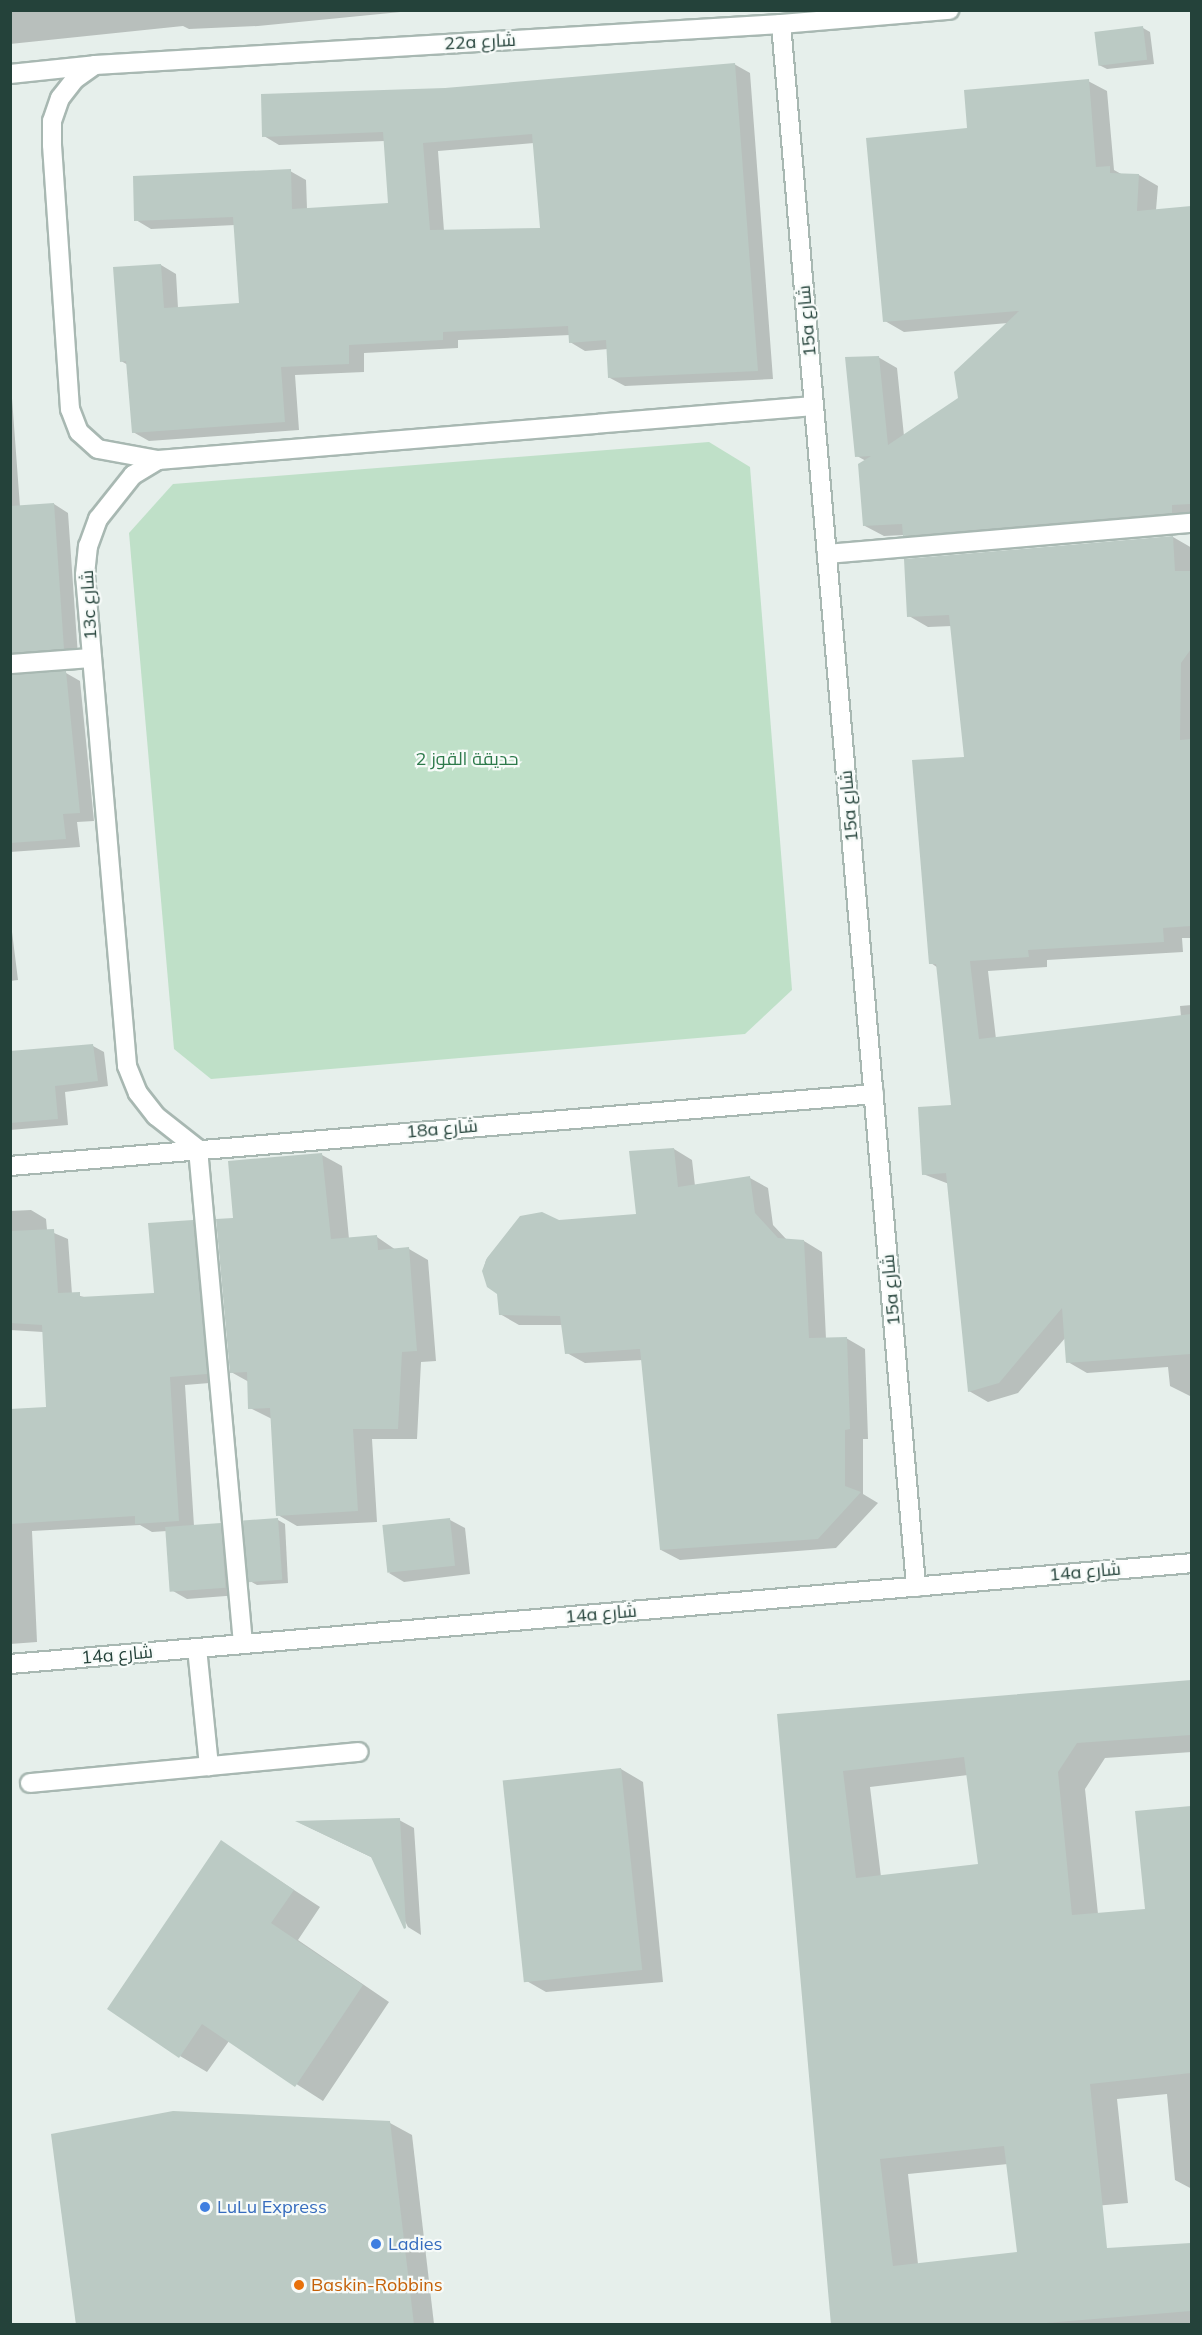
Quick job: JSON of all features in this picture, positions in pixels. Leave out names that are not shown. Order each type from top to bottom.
[{"type":"street","name":"22a شارع","points":[[10,74],[95,65],[781,24],[949,10]]},
{"type":"street","name":"15a شارع","points":[[781,24],[916,1587]]},
{"type":"street","points":[[95,65],[75,79],[60,98],[52,121],[70,409],[79,432],[98,449],[158,460],[814,406]]},
{"type":"street","name":"13c شارع","points":[[158,460],[133,475],[113,495],[98,519],[88,546],[85,575],[127,1066],[138,1092],[156,1116],[198,1149]]},
{"type":"street","points":[[827,554],[1191,523]]},
{"type":"street","points":[[10,664],[92,658]]},
{"type":"street","name":"18a شارع","points":[[10,1166],[874,1094]]},
{"type":"street","points":[[198,1149],[243,1644]]},
{"type":"street","name":"14a شارع","points":[[10,1664],[1191,1563]]},
{"type":"street","points":[[197,1648],[208,1766]]},
{"type":"street","points":[[30,1783],[359,1752]]},
{"type":"green space","name":"حديقة القوز 2","points":[[709,442],[750,467],[792,990],[745,1034],[211,1079],[174,1049],[129,533],[173,484]]},
{"type":"building","points":[[1143,26],[1147,60],[1099,66],[1094,32]]},
{"type":"building","points":[[735,63],[758,371],[608,378],[606,340],[569,343],[568,326],[443,332],[443,340],[349,345],[349,364],[281,367],[285,422],[132,433],[126,361],[120,362],[113,267],[161,264],[164,308],[239,303],[233,217],[134,221],[133,176],[291,169],[292,209],[388,203],[383,132],[262,137],[261,94],[445,88]],"holes":[[[532,134],[540,228],[430,230],[423,143]]]},
{"type":"building","points":[[1089,79],[1096,167],[1110,166],[1110,173],[1139,174],[1137,211],[1191,206],[1191,504],[1172,505],[1172,513],[903,536],[902,524],[863,526],[858,464],[871,456],[855,457],[845,357],[879,356],[888,445],[958,398],[954,372],[1019,311],[883,322],[866,138],[967,128],[964,90]]},
{"type":"building","points":[[54,503],[64,649],[10,653],[10,506]]},
{"type":"building","points":[[1173,536],[1175,571],[1191,571],[1191,649],[1181,663],[1180,740],[1191,739],[1191,926],[1163,928],[1164,942],[1028,950],[1029,957],[970,961],[979,1039],[1191,1014],[1191,1354],[1066,1363],[1062,1308],[999,1383],[968,1392],[946,1173],[922,1175],[918,1107],[951,1105],[936,964],[929,964],[912,760],[964,757],[949,615],[907,617],[904,559]]},
{"type":"building","points":[[66,671],[80,813],[63,814],[66,839],[10,843],[10,675]]},
{"type":"building","points":[[93,1044],[98,1081],[55,1086],[58,1119],[10,1123],[10,1051]]},
{"type":"building","points":[[674,1148],[678,1187],[750,1176],[755,1213],[778,1238],[804,1240],[809,1338],[847,1337],[850,1429],[845,1430],[845,1486],[861,1492],[818,1539],[660,1550],[640,1349],[565,1354],[560,1316],[499,1315],[497,1294],[487,1287],[482,1271],[487,1258],[520,1216],[542,1212],[559,1220],[636,1214],[629,1151]]},
{"type":"building","points":[[322,1153],[331,1239],[377,1235],[378,1250],[409,1247],[417,1351],[402,1352],[398,1429],[353,1429],[358,1511],[276,1516],[270,1408],[248,1409],[247,1372],[230,1373],[216,1219],[233,1218],[228,1161]]},
{"type":"building","points":[[193,1220],[207,1374],[170,1377],[179,1521],[135,1524],[135,1516],[10,1524],[10,1409],[46,1407],[42,1325],[10,1323],[10,1231],[54,1229],[58,1293],[80,1292],[80,1297],[154,1293],[148,1223]]},
{"type":"building","points":[[278,1518],[282,1580],[247,1582],[243,1520]]},
{"type":"building","points":[[450,1518],[455,1566],[387,1573],[382,1525]]},
{"type":"building","points":[[221,1523],[226,1588],[170,1592],[165,1527]]},
{"type":"building","points":[[1191,1680],[1191,1735],[1077,1743],[1058,1772],[1072,1915],[1145,1909],[1135,1811],[1191,1806],[1191,2073],[1090,2084],[1107,2248],[1191,2243],[1191,2311],[1022,2325],[831,2325],[777,1714]],"holes":[[[964,1757],[978,1864],[856,1878],[843,1771]],[[1004,2146],[1017,2252],[893,2266],[880,2159]]]},
{"type":"building","points":[[621,1768],[642,1970],[524,1982],[503,1780]]},
{"type":"building","points":[[400,1818],[406,1928],[404,1929],[371,1857],[295,1821]]},
{"type":"building","points":[[221,1840],[294,1890],[271,1923],[363,1985],[295,2087],[202,2024],[179,2058],[107,2009]]},
{"type":"building","points":[[173,2111],[390,2121],[414,2325],[76,2325],[51,2134]]},
{"type":"place","name":"LuLu Express","points":[[205,2207]]},
{"type":"place","name":"Ladies","points":[[376,2244]]},
{"type":"place","name":"Baskin-Robbins","points":[[299,2285]]}]
